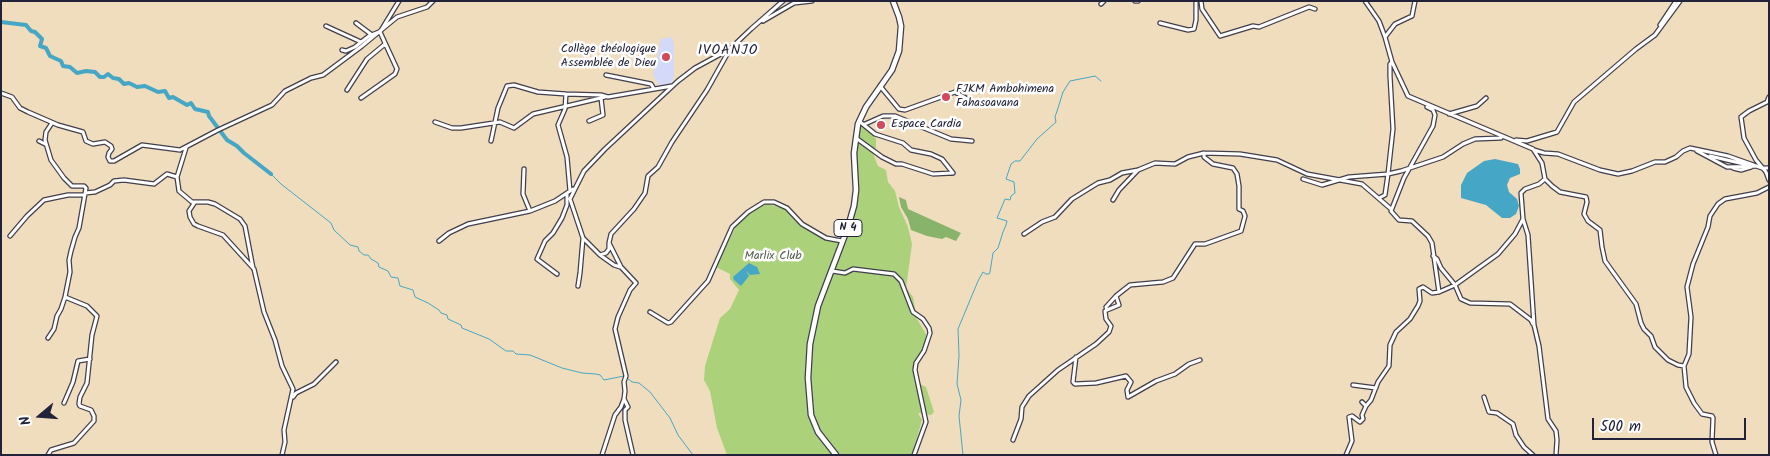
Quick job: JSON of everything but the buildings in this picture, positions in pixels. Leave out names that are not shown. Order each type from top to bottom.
[{"type":"main road","name":"N 4","points":[[836,455],[821,438],[811,415],[808,386],[812,330],[816,313],[854,206],[856,190],[853,164],[855,137],[860,120],[866,107],[892,70],[899,51],[901,26],[893,1]]},
{"type":"street","points":[[360,98],[395,74],[397,69],[380,32],[399,1]]},
{"type":"street","points":[[1,93],[12,97],[20,108],[24,110],[83,132],[86,141],[89,143],[105,142],[112,149],[108,157],[110,161],[114,161],[142,145],[175,150],[186,148],[219,129],[272,105],[285,91],[311,78],[324,75],[380,32],[397,16],[427,7],[433,1]]},
{"type":"street","points":[[578,286],[583,238],[570,199],[584,171],[673,86],[695,68],[730,49],[783,1]]},
{"type":"street","points":[[754,26],[794,3],[812,1]]},
{"type":"street","points":[[1160,23],[1188,30],[1194,29],[1196,1]]},
{"type":"street","points":[[1201,1],[1202,9],[1220,36],[1253,26],[1259,27],[1309,7],[1315,9]]},
{"type":"street","points":[[1365,1],[1378,21],[1405,92],[1411,99],[1433,110],[1436,118],[1429,136],[1404,178],[1390,211],[1399,220],[1412,221],[1424,231],[1432,243],[1439,292]]},
{"type":"street","points":[[1385,37],[1395,24],[1412,16],[1416,1]]},
{"type":"street","points":[[1655,35],[1667,12],[1676,1]]},
{"type":"street","points":[[1411,99],[1504,138],[1527,141],[1557,132],[1574,102],[1655,35],[1680,1]]},
{"type":"street","points":[[356,23],[372,35]]},
{"type":"street","points":[[326,26],[362,42]]},
{"type":"street","points":[[342,50],[346,51],[377,31],[380,32]]},
{"type":"street","points":[[347,90],[367,60],[385,44]]},
{"type":"street","points":[[600,255],[606,254],[609,249],[611,234],[634,209],[645,193],[648,176],[658,167],[672,142],[707,90],[730,49]]},
{"type":"street","points":[[1378,199],[1385,195],[1393,129],[1390,76],[1390,64],[1392,62]]},
{"type":"street","points":[[606,75],[651,84],[654,89]]},
{"type":"street","points":[[491,141],[498,108],[507,86],[514,85],[538,92],[608,97]]},
{"type":"street","points":[[435,122],[452,128],[461,128],[500,122],[514,128],[533,114],[601,98],[673,86]]},
{"type":"street","points":[[880,86],[899,109],[905,110],[955,92],[971,101]]},
{"type":"street","points":[[558,274],[537,259],[546,241],[562,218],[567,205],[567,157],[558,125],[564,108],[566,94]]},
{"type":"street","points":[[1769,97],[1767,102],[1740,117],[1744,138],[1769,180]]},
{"type":"street","points":[[588,121],[603,115],[601,98]]},
{"type":"street","points":[[1448,114],[1477,106],[1486,98]]},
{"type":"street","points":[[865,124],[883,116],[895,116],[951,139],[972,141]]},
{"type":"street","points":[[855,137],[882,157],[896,164],[902,164],[933,174],[953,173],[942,159],[931,154],[911,150],[903,143],[875,134],[860,120]]},
{"type":"street","points":[[48,338],[54,330],[57,316],[62,310],[70,278],[71,251],[74,237],[79,228],[86,187],[73,186],[64,178],[51,160],[45,144],[46,132],[52,122]]},
{"type":"street","points":[[1303,179],[1322,185],[1360,175],[1388,174],[1443,157],[1463,144],[1475,139],[1504,138]]},
{"type":"street","points":[[1513,140],[1533,150],[1558,154],[1600,170],[1618,174],[1632,171],[1654,162],[1665,162],[1690,148],[1728,156],[1762,168],[1769,168]]},
{"type":"street","points":[[39,142],[45,144]]},
{"type":"street","points":[[186,148],[176,177],[179,191],[192,202],[215,204],[240,219],[245,226],[264,312],[276,340],[282,366],[293,389],[293,398],[284,430],[285,442],[282,455]]},
{"type":"street","points":[[1694,149],[1701,154],[1749,165],[1750,163]]},
{"type":"street","points":[[1533,150],[1542,163],[1545,179],[1560,192],[1586,197],[1587,202],[1584,214],[1588,221],[1600,230],[1605,261],[1636,304],[1644,329],[1651,336],[1655,347],[1668,360],[1684,366]]},
{"type":"street","points":[[1024,234],[1042,222],[1055,217],[1072,199],[1098,183],[1155,163],[1175,164],[1188,157],[1204,153],[1240,154],[1277,160],[1307,174],[1362,184],[1392,209]]},
{"type":"street","points":[[1013,440],[1021,419],[1022,407],[1027,398],[1042,382],[1096,344],[1109,332],[1111,326],[1106,319],[1105,311],[1107,310],[1106,307],[1116,296],[1130,285],[1163,282],[1173,278],[1195,244],[1205,244],[1241,230],[1245,216],[1243,211],[1239,209],[1237,174],[1233,168],[1214,164],[1204,157],[1204,153]]},
{"type":"street","points":[[1710,156],[1717,162],[1741,170],[1756,166]]},
{"type":"street","points":[[524,169],[522,194],[530,212]]},
{"type":"street","points":[[1113,200],[1119,190],[1138,170]]},
{"type":"street","points":[[10,236],[26,216],[44,200],[95,192],[114,181],[124,180],[154,184],[167,174],[176,177]]},
{"type":"street","points":[[1545,179],[1520,193],[1523,219],[1528,235],[1534,325],[1548,419],[1556,431],[1558,440],[1556,455]]},
{"type":"street","points":[[440,241],[449,233],[468,224],[530,212],[554,201],[575,188]]},
{"type":"street","points":[[1716,455],[1712,442],[1713,418],[1702,414],[1686,387],[1684,366],[1689,354],[1691,317],[1687,287],[1710,216],[1718,204],[1725,199],[1757,193],[1768,188]]},
{"type":"street","points":[[195,202],[190,211],[190,217],[194,224],[223,235],[254,269]]},
{"type":"street","points":[[650,312],[668,323],[670,322],[708,281],[732,227],[748,212],[764,202],[774,202],[787,208],[802,224],[826,238],[842,241]]},
{"type":"street","points":[[1346,455],[1352,441],[1349,417],[1352,416],[1360,422],[1363,418],[1362,415],[1366,406],[1389,366],[1390,345],[1396,332],[1410,319],[1418,306],[1420,301],[1419,289],[1423,287],[1432,293],[1455,285],[1498,254],[1515,234],[1523,219]]},
{"type":"street","points":[[583,238],[600,255],[614,265],[621,267]]},
{"type":"street","points":[[602,455],[615,415],[624,399],[626,377],[615,329],[618,317],[630,290],[636,283],[621,267],[609,243]]},
{"type":"street","points":[[1433,256],[1455,285],[1461,299],[1470,303],[1510,304],[1531,320],[1534,325]]},
{"type":"street","points":[[831,270],[845,273],[853,269],[894,274],[901,282],[913,312],[923,319],[929,328],[930,332],[924,351],[916,363],[915,370],[926,422],[914,455]]},
{"type":"street","points":[[1107,310],[1119,305],[1116,296]]},
{"type":"street","points":[[48,455],[51,450],[74,443],[94,421],[91,410],[79,404],[86,384],[92,336],[97,316],[87,306],[65,297]]},
{"type":"street","points":[[1076,357],[1073,382],[1075,384],[1096,384],[1126,376],[1131,382],[1127,390],[1128,397],[1200,360]]},
{"type":"street","points":[[64,403],[78,361],[90,359]]},
{"type":"street","points":[[293,398],[296,393],[314,384],[336,362]]},
{"type":"street","points":[[1353,385],[1376,388]]},
{"type":"street","points":[[1484,397],[1489,412],[1497,413],[1513,424],[1516,435],[1524,447],[1533,455]]},
{"type":"street","points":[[624,399],[628,407],[625,420],[633,455]]},
{"type":"street","points":[[1362,402],[1366,406]]},
{"type":"shaded area","name":"Collège théologique Assemblée de Dieu","points":[[672,37],[674,46],[674,78],[670,84],[659,86],[653,75],[661,39]]},
{"type":"green space","name":"Marlix Club","points":[[862,121],[876,139],[876,148],[872,149],[874,156],[878,166],[886,170],[888,182],[895,191],[899,207],[908,227],[912,244],[906,288],[913,297],[917,319],[926,334],[923,350],[914,362],[913,371],[920,384],[926,387],[934,412],[931,415],[918,413],[922,420],[912,455],[727,455],[717,428],[710,391],[704,380],[705,366],[720,318],[730,309],[739,290],[730,279],[730,274],[716,267],[736,226],[748,214],[768,204],[785,209],[823,237],[840,242],[820,295],[810,329],[812,330],[855,199],[855,153]]},
{"type":"green space","points":[[899,197],[906,200],[908,209],[961,233],[956,241],[946,237],[942,239],[927,236],[911,230],[908,219],[901,207]]},
{"type":"water","points":[[1495,159],[1518,164],[1520,169],[1520,174],[1510,178],[1507,185],[1509,192],[1517,199],[1519,206],[1516,214],[1510,218],[1502,218],[1486,205],[1461,198],[1461,185],[1467,173],[1484,161]]},
{"type":"water","points":[[749,263],[757,267],[760,274],[750,275],[746,271],[749,276],[741,286],[733,277]]},
{"type":"waterway","points":[[1,22],[26,25],[42,39],[40,46],[46,48],[50,56],[61,61],[63,66],[70,67],[77,73],[95,72],[100,77],[108,74],[113,78],[119,79],[124,84],[129,83],[137,87],[145,86],[158,92],[165,91],[169,98],[173,97],[187,105],[191,103],[195,109],[208,112],[227,140],[271,174]]},
{"type":"waterway","points":[[963,455],[959,416],[961,400],[957,384],[958,329],[983,272],[986,274],[990,272],[993,253],[998,248],[1006,225],[1007,221],[997,218],[1005,199],[1010,200],[1011,196],[1015,193],[1014,182],[1006,179],[1011,164],[1015,161],[1020,161],[1037,139],[1056,122],[1055,117],[1063,92],[1070,81],[1095,76],[1101,81]]},
{"type":"waterway","points":[[271,174],[331,223],[334,230],[350,245],[358,247],[359,251],[364,255],[368,255],[378,263],[379,267],[388,271],[391,277],[398,278],[400,286],[413,290],[415,297],[447,315],[448,319],[461,325],[462,328],[489,339],[506,351],[530,355],[562,368],[600,375],[604,380],[624,376]]},
{"type":"waterway","points":[[627,378],[632,382],[639,383],[650,392],[670,418],[678,435],[693,455]]},
{"type":"place","name":"Collège théologique Assemblée de Dieu","points":[[666,57]]},
{"type":"place","name":"FJKM Ambohimena Fahasoavana","points":[[946,97]]},
{"type":"place","name":"Espace Cardia","points":[[881,125]]},
{"type":"district","name":"IVOANJO","points":[[728,52]]}]
